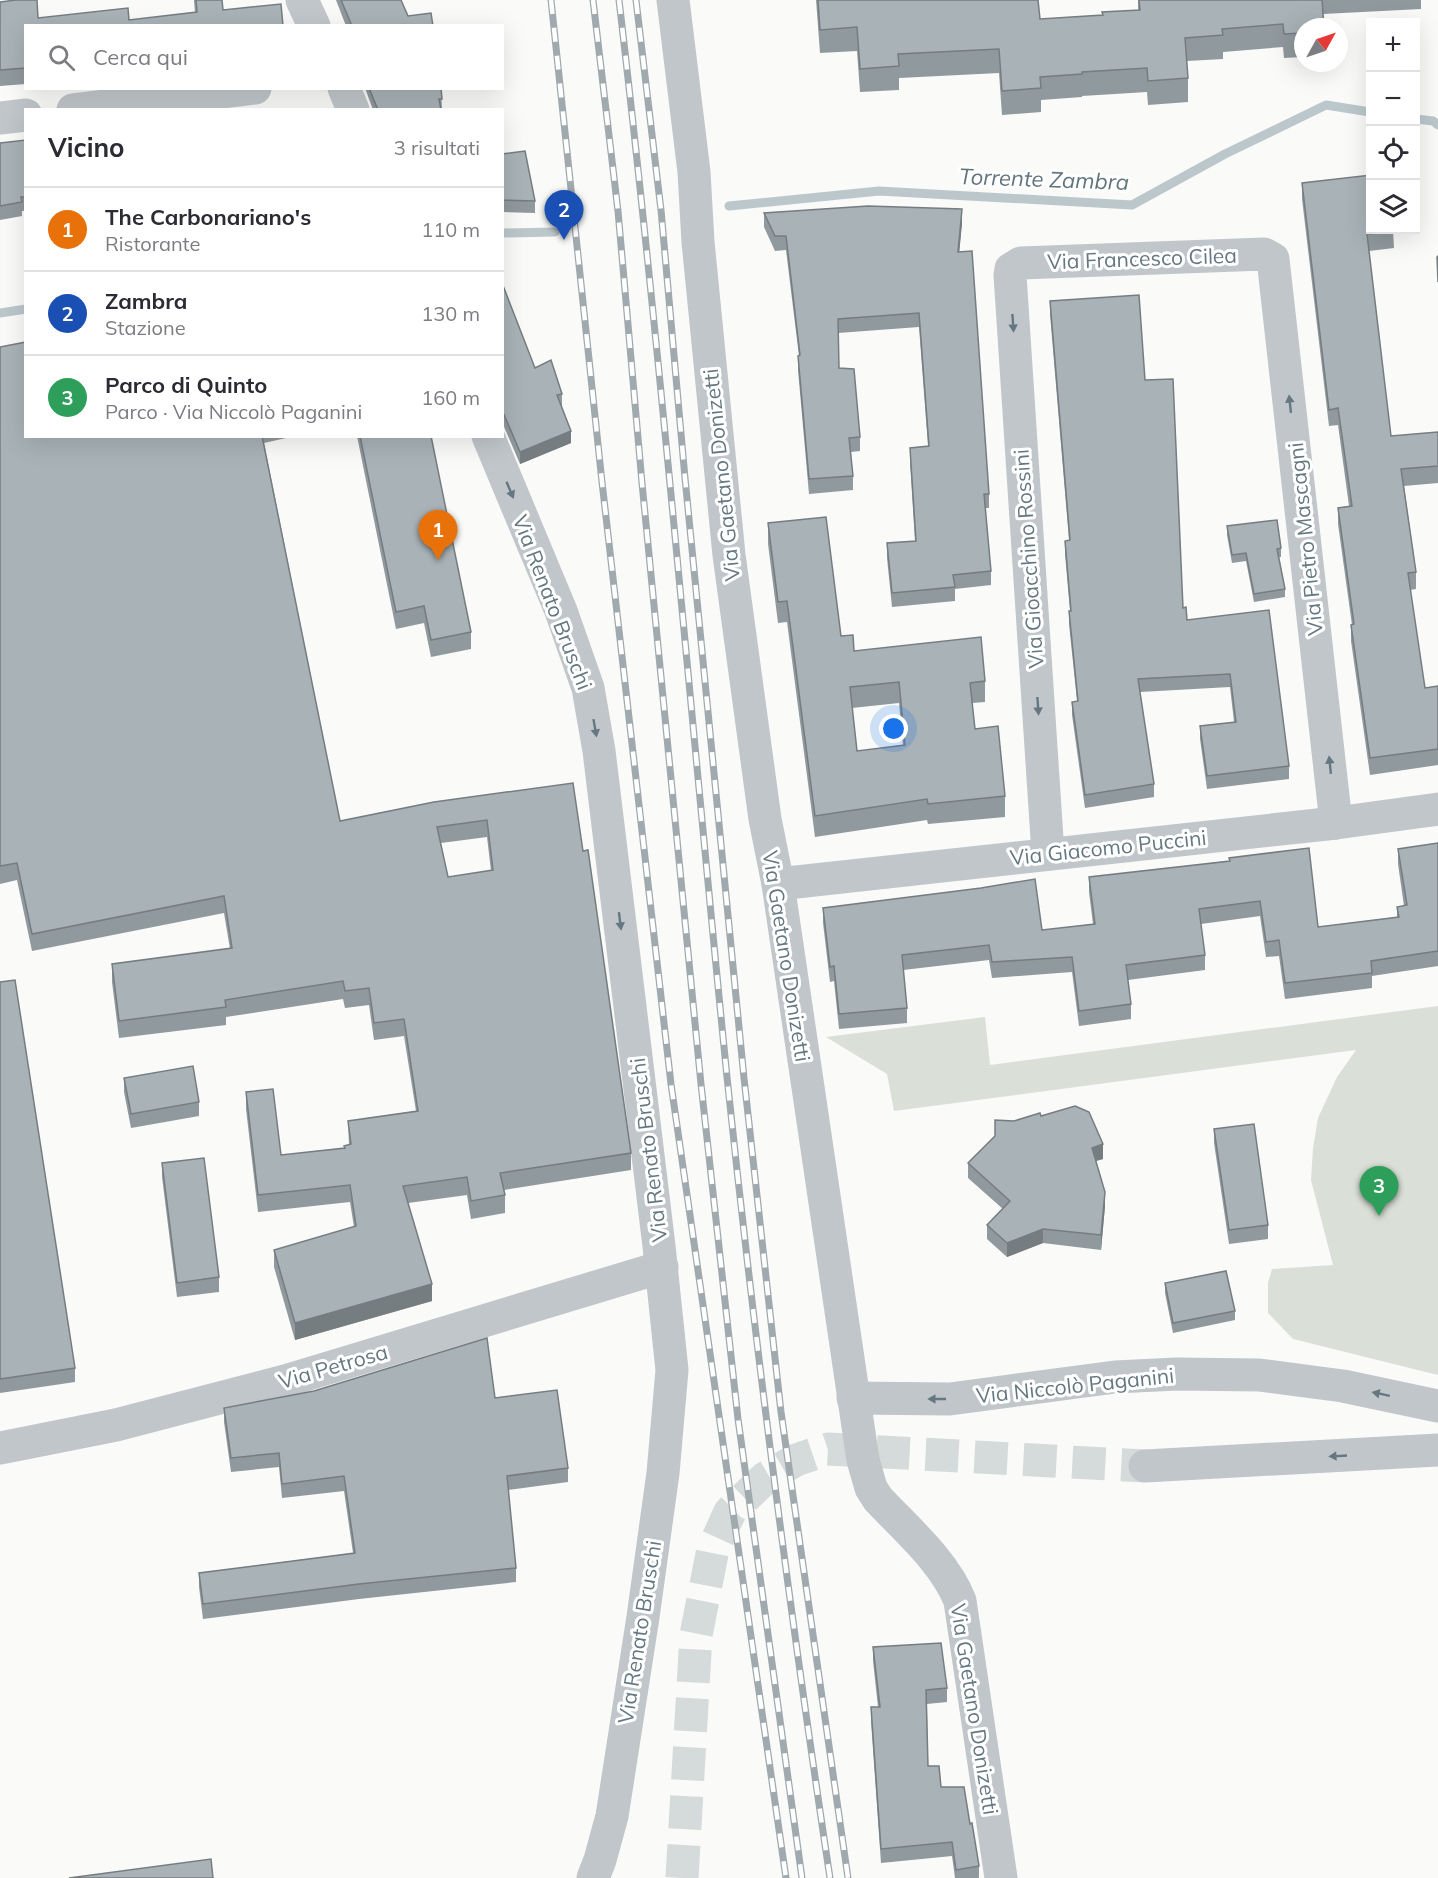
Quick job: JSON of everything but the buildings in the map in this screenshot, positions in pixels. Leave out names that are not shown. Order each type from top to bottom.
[{"type":"street","points":[[302,0],[313,24]]},
{"type":"street","name":"Via Gaetano Donizetti","points":[[673,0],[694,172],[698,242],[729,555],[765,819],[778,884],[863,1461],[871,1488],[941,1568],[952,1582],[960,1601],[1001,1878]]},
{"type":"street","points":[[90,108],[238,90]]},
{"type":"street","points":[[345,90],[352,108]]},
{"type":"street","points":[[0,118],[24,115]]},
{"type":"street","name":"Via Francesco Cilea","points":[[1014,266],[1021,263],[1264,254],[1270,256]]},
{"type":"street","name":"Via Pietro Mascagni","points":[[1270,256],[1275,265],[1336,823]]},
{"type":"street","name":"Via Gioacchino Rossini","points":[[1014,266],[1010,274],[1048,854]]},
{"type":"street","name":"Via Renato Bruschi","points":[[489,438],[561,611],[588,688],[599,751],[662,1267],[672,1370],[663,1473],[643,1617],[612,1816],[593,1878]]},
{"type":"street","name":"Via Giacomo Puccini","points":[[778,884],[1336,823],[1438,809]]},
{"type":"street","name":"Via Petrosa","points":[[0,1448],[116,1425],[275,1383],[662,1267]]},
{"type":"street","name":"Via Niccolò Paganini","points":[[853,1398],[950,1399],[1115,1377],[1176,1374],[1259,1375],[1344,1386],[1438,1406]]},
{"type":"street","points":[[1144,1466],[1438,1450]]},
{"type":"shaded area","points":[[1438,1006],[1438,1375],[1293,1339],[1268,1313],[1268,1283],[1272,1269],[1333,1265],[1311,1180],[1313,1148],[1318,1118],[1337,1077],[1356,1050],[894,1111],[887,1074],[826,1037],[985,1017],[990,1065]]},
{"type":"waterway","name":"Torrente Zambra","points":[[729,206],[879,191],[1132,205],[1225,154],[1326,105],[1366,111]]},
{"type":"waterway","name":"Torrente Zambra","points":[[1420,119],[1433,121],[1438,125]]},
{"type":"waterway","name":"Torrente Zambra","points":[[504,233],[555,232]]},
{"type":"waterway","name":"Torrente Zambra","points":[[0,313],[24,309]]},
{"type":"tunnel","points":[[682,1878],[696,1635],[713,1549],[730,1512],[765,1478],[796,1460],[828,1449],[1145,1466]]},
{"type":"railway","points":[[551,0],[602,482],[671,1084],[786,1878]]},
{"type":"railway","points":[[593,0],[618,211],[642,483],[701,1084],[738,1419],[802,1878]]},
{"type":"railway","points":[[619,0],[662,403],[727,1077],[749,1278],[774,1478],[830,1878]]},
{"type":"railway","points":[[636,0],[661,210],[744,1078],[781,1412],[848,1878]]},
{"type":"place","name":"Zambra","points":[[564,240]]},
{"type":"place","name":"The Carbonariano's","points":[[438,560]]},
{"type":"place","name":"Parco di Quinto","points":[[1379,1216]]}]
